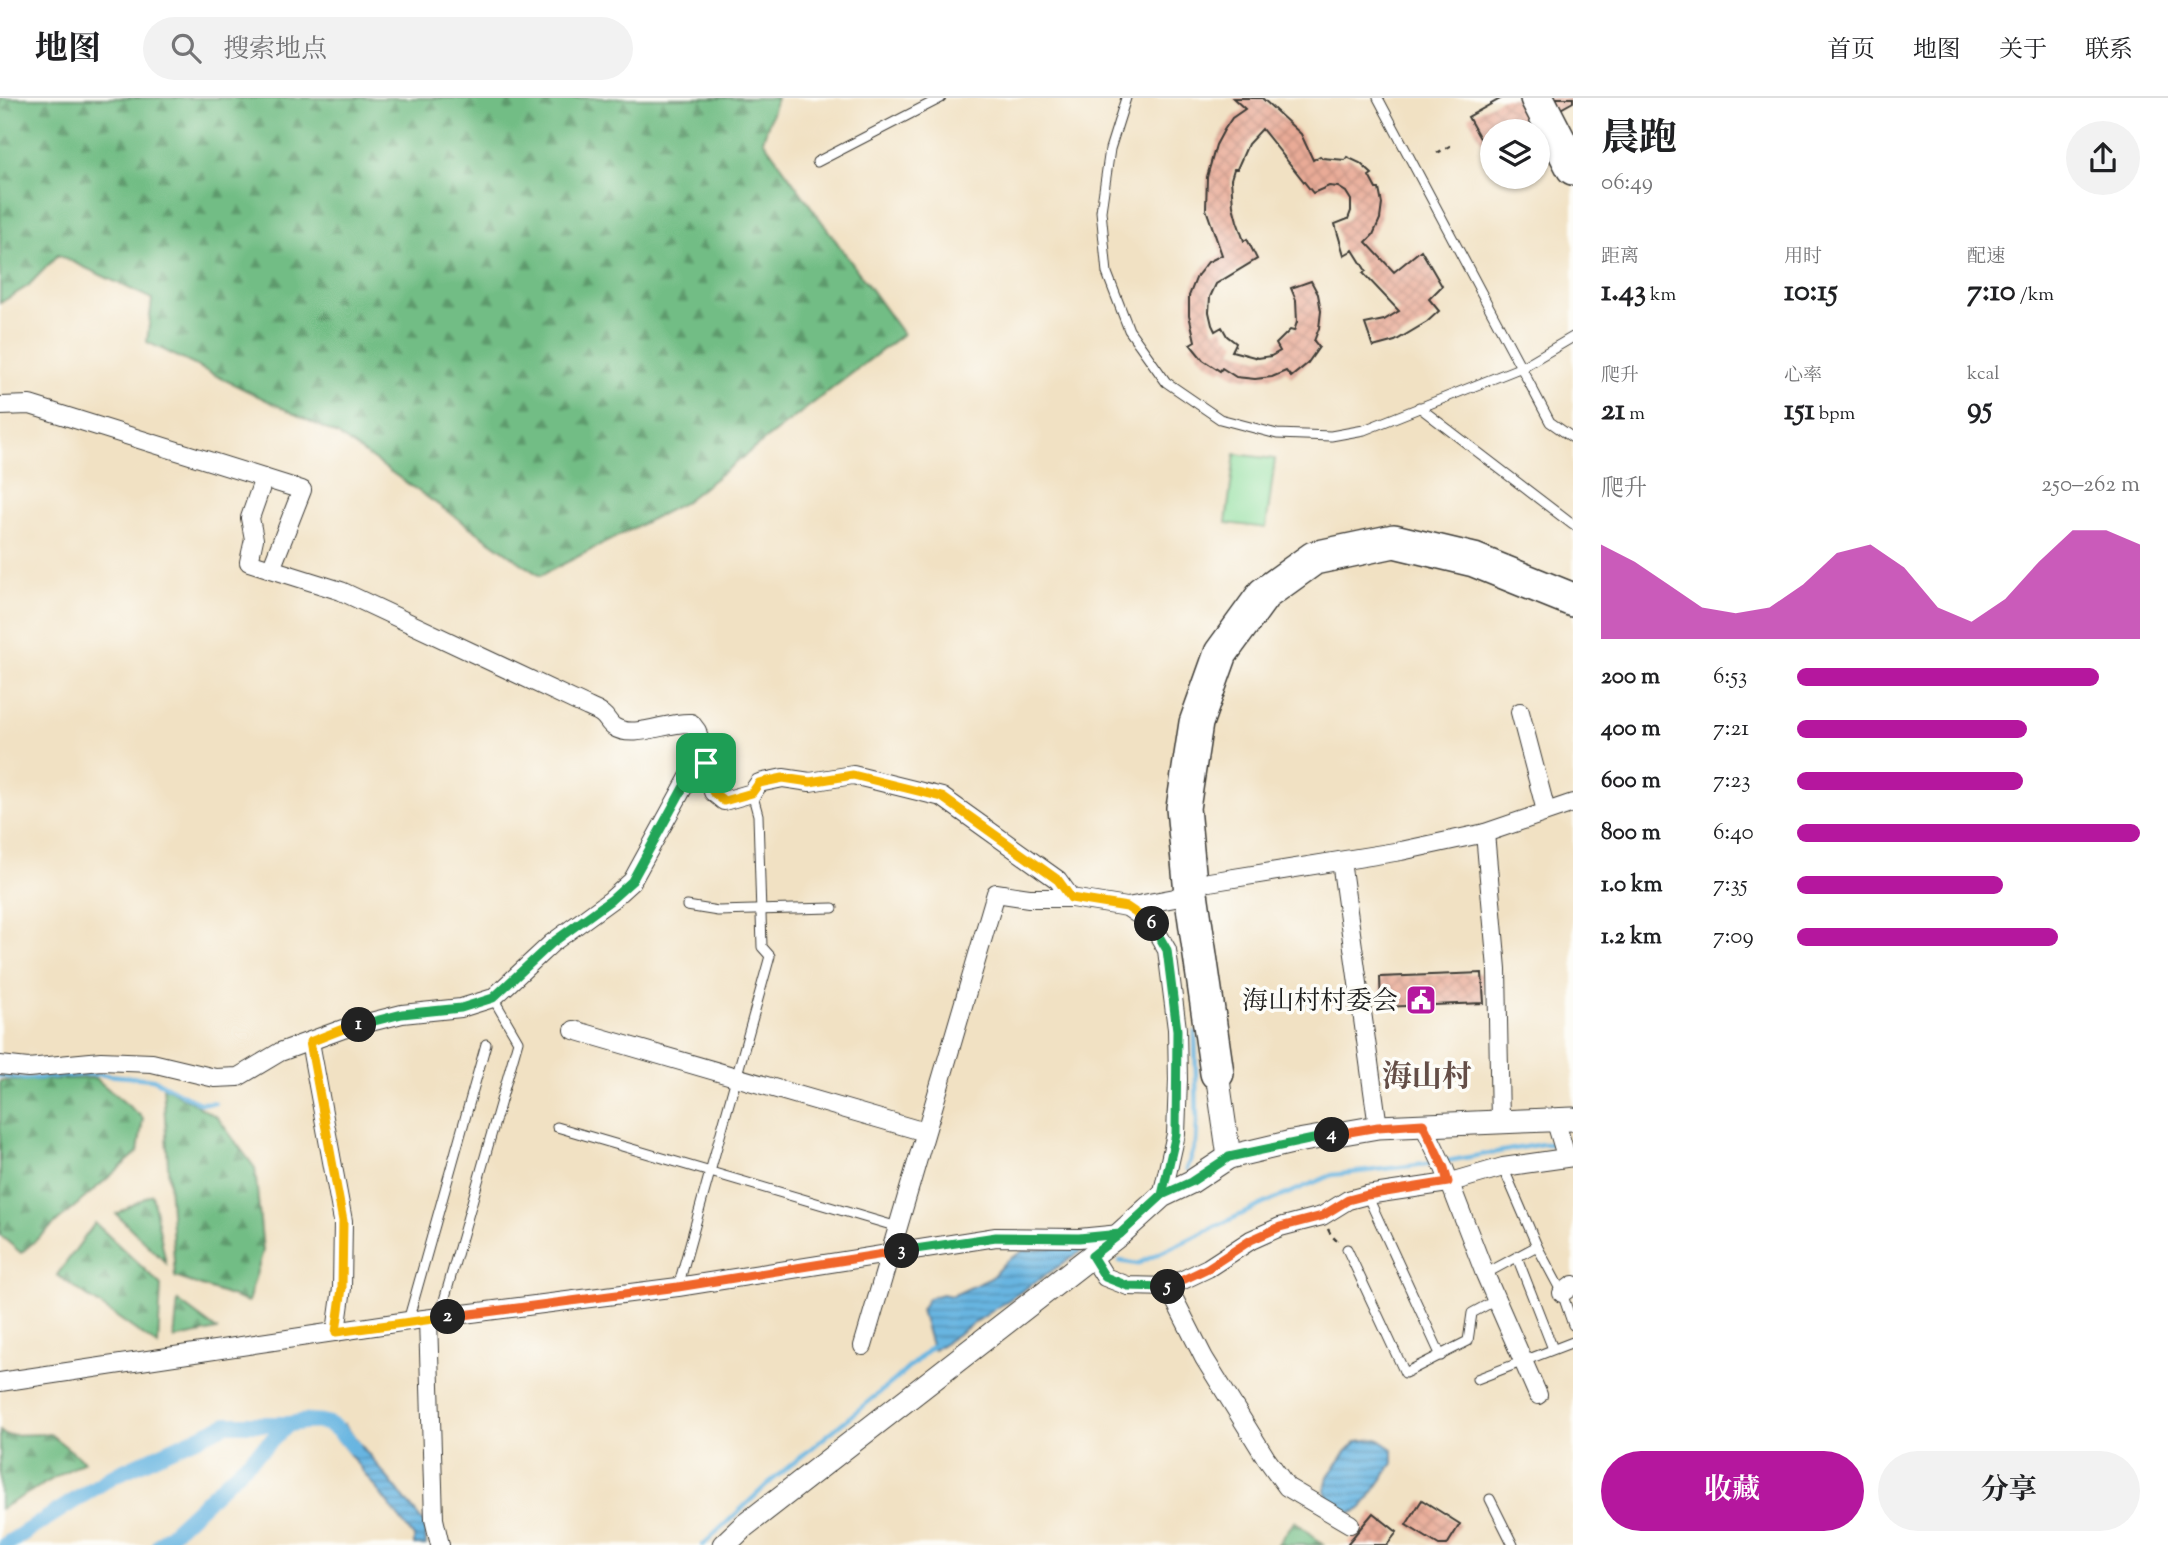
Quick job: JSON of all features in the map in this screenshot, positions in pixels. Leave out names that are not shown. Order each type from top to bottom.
[{"type":"highway","points":[[1537,98],[1573,169]]},
{"type":"highway","points":[[1217,1073],[1191,893],[1183,808],[1196,723],[1221,653],[1265,594],[1314,558],[1394,541],[1474,560],[1573,600]]},
{"type":"highway","points":[[1522,581],[1573,608]]},
{"type":"street","points":[[0,406],[30,405],[302,490],[271,569]]},
{"type":"street","points":[[264,478],[250,517],[254,539],[249,562],[341,591],[588,707],[603,715],[613,727],[625,731],[641,731],[678,722],[691,723],[697,731],[713,792],[724,801],[752,793],[759,783],[783,778],[810,782],[853,775],[942,797],[1058,880],[1071,898]]},
{"type":"street","points":[[1520,712],[1546,811]]},
{"type":"street","points":[[0,1065],[28,1068],[101,1062],[152,1063],[215,1078],[237,1077],[280,1052],[343,1029],[402,1014],[461,1008],[493,998],[552,943],[611,900],[632,881],[689,777],[706,763]]},
{"type":"street","points":[[1209,882],[1401,851],[1485,833],[1573,803]]},
{"type":"street","points":[[1485,833],[1497,969],[1500,1121]]},
{"type":"street","points":[[1341,861],[1378,1127]]},
{"type":"street","points":[[863,1346],[996,893],[1029,898],[1071,898],[1127,907],[1180,895]]},
{"type":"street","points":[[1127,907],[1152,924],[1167,950],[1177,1030],[1176,1134],[1162,1195]]},
{"type":"street","points":[[575,1030],[925,1132]]},
{"type":"street","points":[[310,1042],[343,1221],[342,1288],[336,1332]]},
{"type":"street","points":[[1217,1073],[1229,1157]]},
{"type":"street","points":[[724,1545],[1120,1234],[1162,1195],[1191,1182],[1229,1157],[1292,1142],[1378,1127],[1428,1134],[1500,1121],[1562,1124],[1568,1155],[1446,1175],[1348,1200],[1322,1216],[1280,1227],[1251,1240],[1208,1268],[1168,1287],[1128,1286],[1105,1277],[1092,1256]]},
{"type":"street","points":[[1428,1134],[1538,1395]]},
{"type":"street","points":[[0,1382],[408,1321],[678,1287],[996,1237],[1079,1238],[1120,1234]]},
{"type":"street","points":[[1168,1287],[1204,1358],[1287,1487],[1350,1524]]},
{"type":"street","points":[[433,1319],[434,1519],[440,1545]]},
{"type":"lane","points":[[817,162],[941,98]]},
{"type":"lane","points":[[1126,98],[1110,149],[1101,211],[1107,273],[1129,330],[1166,382],[1220,419],[1277,434],[1331,436],[1364,429],[1522,367],[1573,337]]},
{"type":"lane","points":[[1378,98],[1549,422],[1573,438]]},
{"type":"lane","points":[[1419,407],[1573,524]]},
{"type":"lane","points":[[678,1287],[770,956],[762,947],[758,815],[752,793]]},
{"type":"lane","points":[[687,906],[718,911],[833,908]]},
{"type":"lane","points":[[433,1319],[518,1041],[493,998]]},
{"type":"lane","points":[[408,1321],[486,1044]]},
{"type":"lane","points":[[557,1127],[898,1227]]},
{"type":"lane","points":[[1503,1167],[1537,1246],[1567,1289],[1573,1325]]},
{"type":"lane","points":[[1367,1195],[1441,1356]]},
{"type":"lane","points":[[1485,1274],[1537,1246]]},
{"type":"lane","points":[[1347,1249],[1405,1373],[1468,1342],[1472,1313],[1496,1300]]},
{"type":"lane","points":[[1517,1257],[1553,1349]]},
{"type":"lane","points":[[1477,1379],[1573,1342]]},
{"type":"lane","points":[[1490,1499],[1513,1545]]},
{"type":"path","points":[[1437,153],[1452,145]]},
{"type":"path","points":[[1322,1216],[1331,1236],[1347,1249]]},
{"type":"green space","points":[[0,98],[777,98],[763,140],[903,334],[683,503],[540,576],[338,435],[147,342],[152,299],[58,255],[28,286],[0,303]]},
{"type":"green space","points":[[1235,454],[1275,459],[1266,528],[1226,523]]},
{"type":"green space","points":[[95,1078],[143,1118],[138,1152],[21,1253],[0,1235],[0,1081]]},
{"type":"green space","points":[[163,1086],[217,1117],[255,1168],[263,1251],[248,1302],[175,1277]]},
{"type":"green space","points":[[152,1194],[166,1263],[116,1214]]},
{"type":"green space","points":[[95,1223],[161,1285],[158,1346],[57,1275]]},
{"type":"green space","points":[[178,1301],[217,1330],[174,1339]]},
{"type":"green space","points":[[0,1431],[5,1435],[50,1434],[84,1461],[0,1509]]},
{"type":"green space","points":[[1295,1521],[1323,1545],[1277,1545]]},
{"type":"water","points":[[1077,1245],[1083,1250],[934,1350],[921,1310],[928,1298],[942,1294],[952,1296],[991,1278],[1006,1261],[1023,1251]]},
{"type":"water","points":[[344,1424],[425,1524],[426,1545],[414,1545],[414,1537],[336,1437]]},
{"type":"water","points":[[1378,1439],[1393,1449],[1393,1463],[1361,1509],[1350,1514],[1333,1511],[1325,1491],[1328,1476],[1357,1441]]},
{"type":"building","points":[[1233,98],[1262,98],[1301,134],[1313,160],[1320,156],[1345,160],[1347,157],[1360,163],[1372,174],[1369,176],[1376,189],[1379,189],[1382,204],[1380,219],[1373,235],[1366,242],[1394,272],[1421,250],[1442,286],[1429,299],[1439,311],[1427,322],[1395,341],[1373,347],[1365,324],[1384,320],[1399,311],[1363,273],[1366,271],[1353,250],[1344,255],[1335,224],[1348,219],[1351,200],[1346,192],[1338,187],[1329,186],[1313,193],[1262,129],[1248,144],[1231,179],[1237,221],[1244,241],[1247,239],[1257,259],[1216,284],[1210,297],[1212,325],[1215,331],[1222,327],[1227,336],[1236,343],[1232,351],[1258,358],[1271,356],[1280,351],[1276,344],[1290,330],[1294,331],[1297,322],[1296,300],[1291,288],[1311,281],[1318,294],[1321,311],[1314,341],[1319,347],[1307,364],[1291,377],[1286,371],[1272,377],[1236,377],[1203,360],[1190,344],[1195,341],[1189,315],[1189,296],[1197,276],[1208,262],[1222,255],[1206,209],[1207,177],[1216,145],[1224,130],[1232,118],[1245,109]]},
{"type":"building","points":[[1502,98],[1573,98],[1573,102],[1543,119],[1480,119],[1480,138],[1468,117]]},
{"type":"building","points":[[1482,973],[1484,1003],[1381,1007],[1380,977]]},
{"type":"building","points":[[1422,1500],[1460,1524],[1447,1545],[1439,1545],[1406,1525]]},
{"type":"building","points":[[1373,1513],[1397,1532],[1387,1545],[1350,1545],[1348,1543]]},
{"type":"waterway","points":[[1187,1169],[1196,1143],[1195,1032]]},
{"type":"waterway","points":[[0,1076],[25,1079],[94,1074],[153,1079],[199,1103],[215,1103]]},
{"type":"waterway","points":[[1447,1161],[1542,1144],[1556,1144]]},
{"type":"waterway","points":[[1120,1261],[1137,1264],[1263,1204],[1332,1175],[1435,1163]]},
{"type":"waterway","points":[[703,1545],[770,1482],[935,1344]]},
{"type":"waterway","points":[[159,1545],[289,1424],[311,1421],[326,1423],[339,1431],[353,1447]]},
{"type":"waterway","points":[[5,1545],[113,1476],[227,1424],[289,1424]]},
{"type":"place","name":"海山村村委会","points":[[1421,1000]]},
{"type":"district","name":"海山村","points":[[1427,1076]]},
{"type":"route","points":[[706,763],[689,777],[632,881],[611,900],[552,943],[493,998],[461,1008],[402,1014],[343,1029],[310,1042],[343,1221],[342,1288],[336,1332],[678,1287],[996,1237],[1079,1238],[1120,1234],[1162,1195],[1191,1182],[1229,1157],[1292,1142],[1378,1127],[1423,1124],[1448,1182],[1348,1200],[1322,1216],[1280,1227],[1251,1240],[1208,1268],[1168,1287],[1128,1286],[1105,1277],[1092,1256],[1120,1234],[1162,1195],[1176,1134],[1177,1030],[1167,950],[1152,924],[1127,907],[1071,898],[1058,880],[942,797],[853,775],[810,782],[783,778],[759,783],[752,793],[724,801],[713,792],[706,763]]}]
